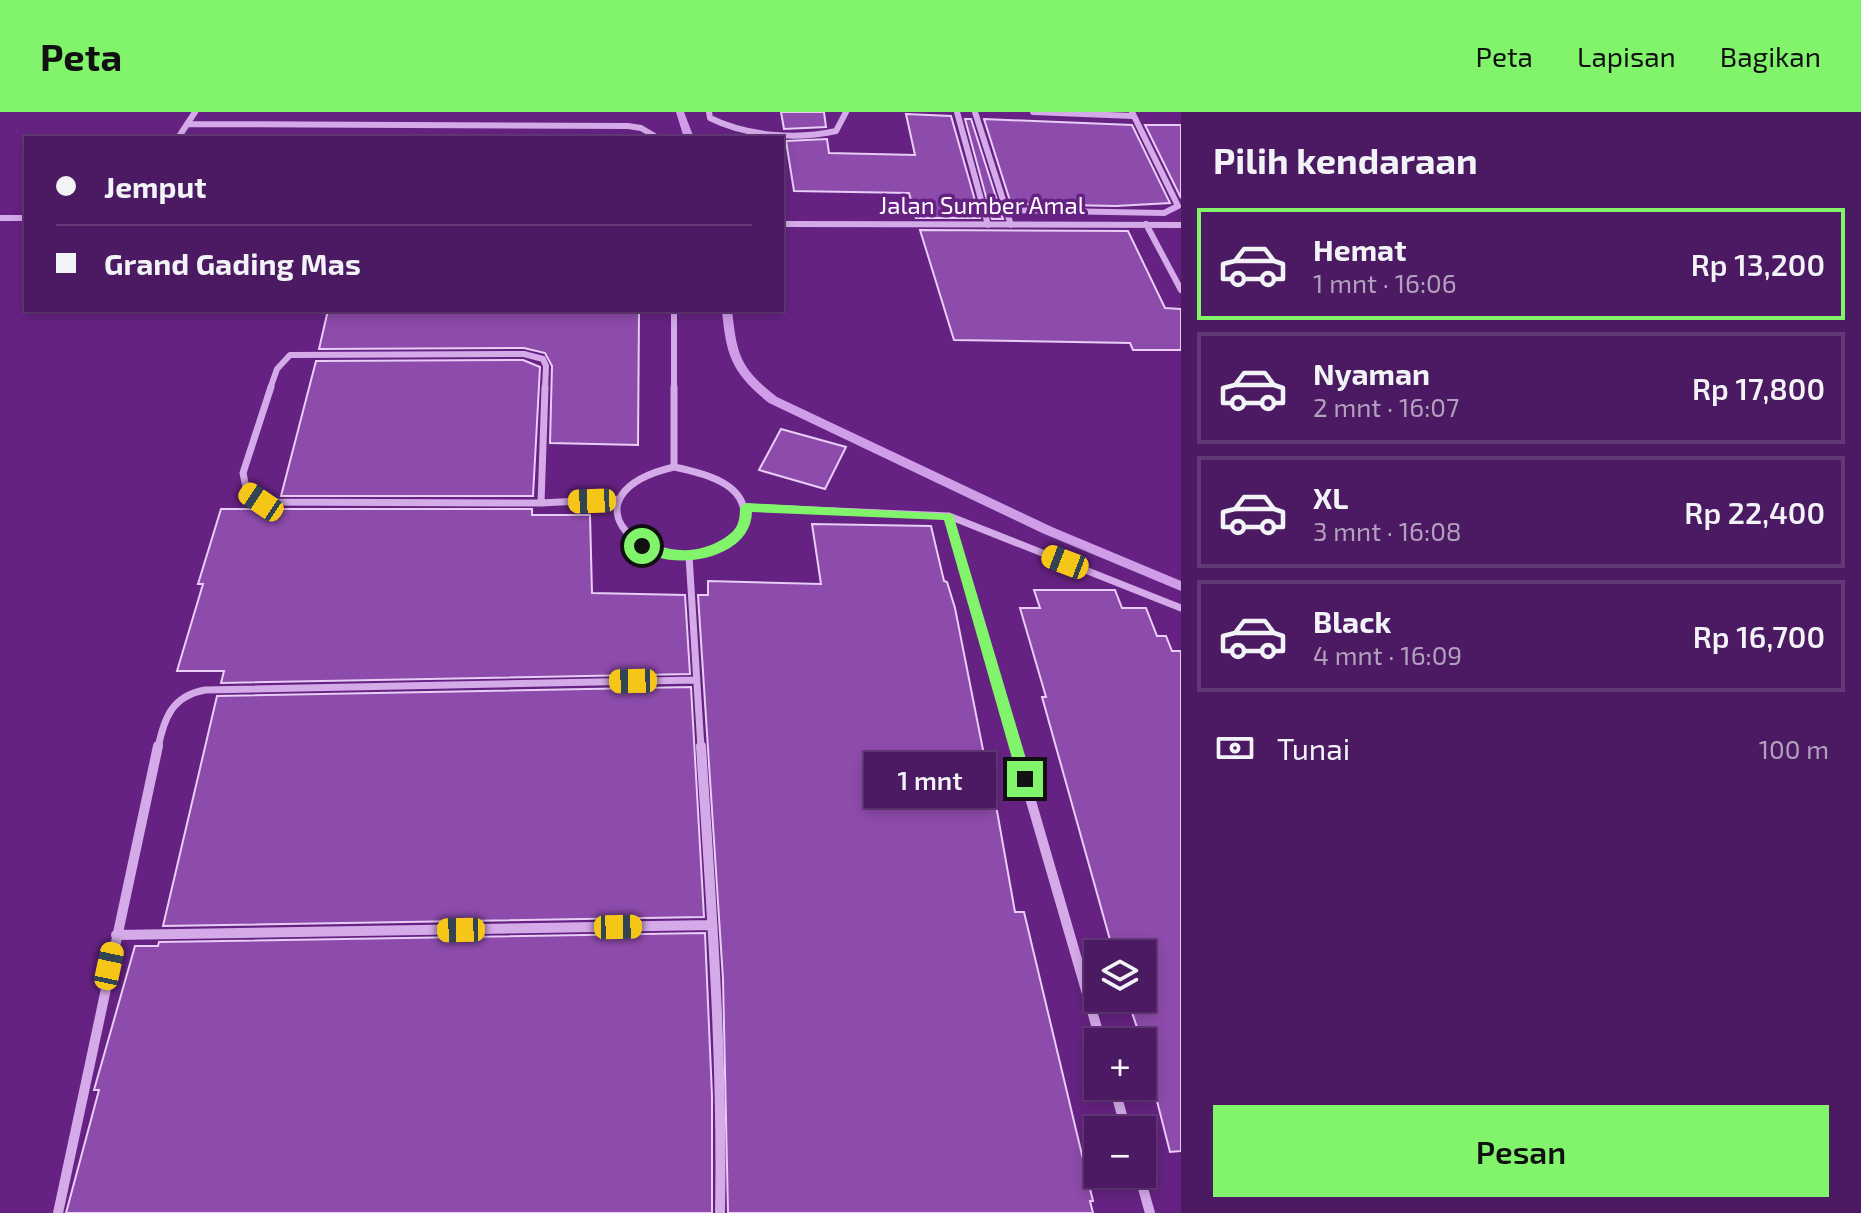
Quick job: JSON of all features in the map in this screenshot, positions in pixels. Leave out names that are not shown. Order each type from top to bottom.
[{"type":"street","points":[[179,136],[195,112]]},
{"type":"street","points":[[542,112],[542,125]]},
{"type":"street","points":[[709,112],[710,118],[720,125],[739,131],[818,134],[836,131],[846,112]]},
{"type":"street","points":[[957,112],[988,225]]},
{"type":"street","points":[[975,112],[1011,225]]},
{"type":"street","points":[[1007,210],[1164,213],[1178,206],[1132,114],[1033,112]]},
{"type":"street","points":[[187,124],[628,126],[641,128],[655,136]]},
{"type":"street","points":[[0,218],[24,218]]},
{"type":"street","name":"Jalan Sumber Amal","points":[[784,224],[1181,225]]},
{"type":"street","points":[[1146,224],[1181,290]]},
{"type":"street","points":[[674,312],[674,467]]},
{"type":"street","points":[[541,503],[546,366],[535,355],[290,355],[277,369],[243,473],[247,492],[261,502],[541,503],[618,499]]},
{"type":"street","points":[[674,467],[694,468],[728,482],[740,494],[746,507],[746,521],[739,534],[710,553],[689,556],[664,554],[642,546],[625,532],[617,516],[618,499],[638,477],[674,467]]},
{"type":"street","points":[[746,507],[949,516],[1181,608]]},
{"type":"street","points":[[949,516],[1097,1028]]},
{"type":"street","points":[[689,556],[712,925],[721,1156],[720,1213]]},
{"type":"street","points":[[58,1213],[164,718],[176,700],[197,689],[696,680]]},
{"type":"street","points":[[116,935],[712,925]]},
{"type":"street","points":[[1143,1188],[1150,1213]]},
{"type":"building","points":[[781,112],[824,112],[826,127],[784,129]]},
{"type":"building","points":[[906,114],[951,116],[980,218],[916,218],[909,193],[794,191],[786,141],[827,139],[829,153],[915,155]]},
{"type":"building","points":[[965,119],[971,119],[1003,219],[992,219]]},
{"type":"building","points":[[984,119],[1132,125],[1170,203],[1116,206],[1011,204]]},
{"type":"building","points":[[1145,125],[1181,125],[1181,198]]},
{"type":"building","points":[[920,230],[1128,231],[1165,308],[1181,309],[1181,350],[1133,350],[1130,343],[954,340]]},
{"type":"building","points":[[328,312],[639,312],[638,445],[550,443],[552,366],[545,353],[524,348],[319,349]]},
{"type":"building","points":[[523,360],[540,367],[533,496],[281,496],[316,361]]},
{"type":"building","points":[[781,429],[846,447],[825,489],[759,470]]},
{"type":"building","points":[[221,509],[532,509],[532,515],[590,515],[592,593],[685,595],[690,674],[221,683],[224,671],[177,671],[203,584],[198,584]]},
{"type":"building","points":[[812,524],[931,526],[944,581],[947,582],[955,608],[986,765],[989,766],[1015,912],[1024,912],[1084,1163],[1084,1188],[1090,1188],[1093,1213],[728,1213],[723,979],[698,595],[708,595],[708,581],[821,584]]},
{"type":"building","points":[[1034,590],[1115,590],[1122,608],[1146,608],[1157,636],[1166,636],[1172,651],[1181,651],[1181,1151],[1170,1152],[1156,1097],[1156,1028],[1137,1028],[1132,1012],[1156,1012],[1156,940],[1110,940],[1020,608],[1040,608]]},
{"type":"building","points":[[691,687],[704,917],[163,926],[217,696]]},
{"type":"building","points":[[705,933],[712,1096],[712,1213],[66,1213],[99,1090],[94,1090],[135,946],[158,946],[159,942]]},
{"type":"waterway","points":[[680,112],[688,136]]},
{"type":"waterway","points":[[727,312],[736,362],[749,380],[773,400],[1047,530],[1181,586]]},
{"type":"route","points":[[642,546],[664,554],[689,556],[710,553],[739,534],[746,521],[746,507],[949,516],[1025,779]]}]
